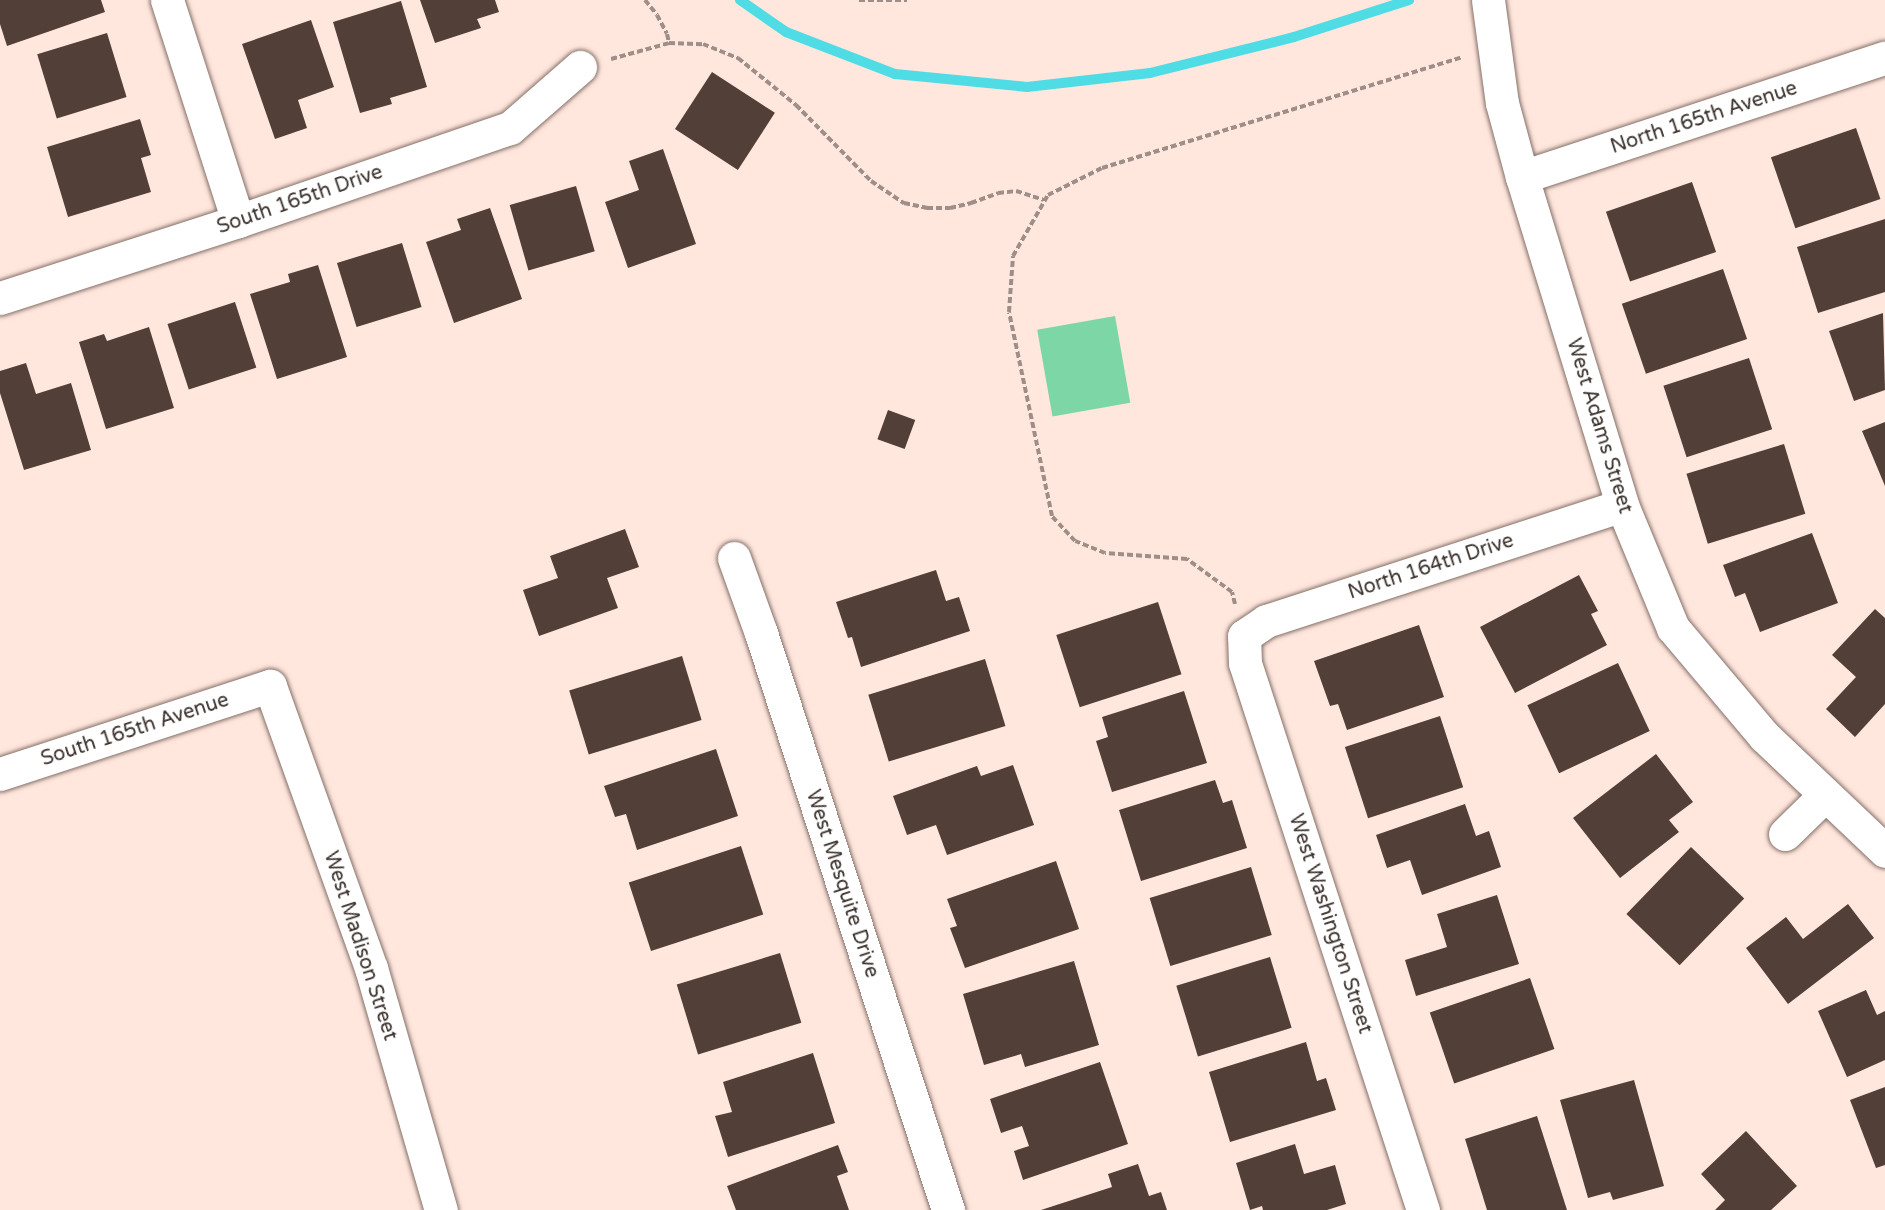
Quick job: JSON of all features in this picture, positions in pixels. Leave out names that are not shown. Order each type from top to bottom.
[{"type":"street","points":[[167,0],[238,221]]},
{"type":"street","name":"West Adams Street","points":[[1488,0],[1502,103],[1522,177],[1622,505],[1673,628],[1764,736],[1885,851]]},
{"type":"street","name":"North 165th Avenue","points":[[1522,177],[1885,58]]},
{"type":"street","name":"South 165th Drive","points":[[0,298],[238,221],[510,128],[580,67]]},
{"type":"street","name":"North 164th Drive","points":[[1244,636],[1266,621],[1622,505]]},
{"type":"street","name":"West Mesquite Drive","points":[[734,558],[761,633],[948,1210]]},
{"type":"street","name":"West Washington Street","points":[[1244,636],[1245,663],[1423,1210]]},
{"type":"street","name":"South 165th Avenue","points":[[0,774],[270,686]]},
{"type":"street","name":"West Madison Street","points":[[270,686],[371,968],[441,1210]]},
{"type":"street","points":[[1785,834],[1825,795]]},
{"type":"path","points":[[645,0],[668,34],[669,43]]},
{"type":"path","points":[[859,0],[907,0]]},
{"type":"path","points":[[580,67],[669,43],[703,44],[738,58],[796,105],[871,181],[904,202],[927,208],[950,208],[998,193],[1016,191],[1044,200]]},
{"type":"path","points":[[1244,636],[1232,592],[1187,559],[1105,553],[1075,541],[1052,516],[1009,312],[1014,256],[1048,195],[1102,168],[1440,61],[1495,49]]},
{"type":"green space","points":[[1115,316],[1130,403],[1052,416],[1037,330]]},
{"type":"building","points":[[0,0],[101,0],[105,12],[7,46],[0,24]]},
{"type":"building","points":[[420,0],[495,0],[499,12],[477,19],[481,28],[435,43]]},
{"type":"building","points":[[401,1],[427,87],[390,98],[392,104],[360,113],[333,22]]},
{"type":"building","points":[[311,20],[334,87],[298,100],[307,128],[275,139],[242,44]]},
{"type":"building","points":[[107,33],[127,97],[57,118],[37,54]]},
{"type":"building","points":[[712,72],[775,113],[738,170],[675,129]]},
{"type":"building","points":[[140,119],[151,155],[141,158],[151,192],[68,217],[47,147]]},
{"type":"building","points":[[1856,128],[1880,199],[1795,228],[1771,157]]},
{"type":"building","points":[[663,149],[696,244],[628,268],[605,202],[639,190],[629,161]]},
{"type":"building","points":[[1692,182],[1716,252],[1630,282],[1606,212]]},
{"type":"building","points":[[576,186],[595,251],[528,270],[510,205]]},
{"type":"building","points":[[490,208],[522,299],[454,323],[426,242],[461,230],[457,219]]},
{"type":"building","points":[[1885,219],[1885,292],[1818,313],[1797,247]]},
{"type":"building","points":[[402,243],[422,307],[357,327],[337,263]]},
{"type":"building","points":[[318,265],[347,357],[277,379],[250,294],[290,282],[288,274]]},
{"type":"building","points":[[1723,269],[1747,339],[1646,374],[1622,304]]},
{"type":"building","points":[[235,302],[256,368],[189,390],[167,324]]},
{"type":"building","points":[[1883,313],[1885,390],[1854,401],[1829,331]]},
{"type":"building","points":[[149,327],[174,408],[106,429],[79,342],[104,334],[107,341]]},
{"type":"building","points":[[1749,358],[1772,429],[1687,457],[1663,386]]},
{"type":"building","points":[[26,363],[36,394],[71,383],[91,450],[24,470],[0,393],[0,371]]},
{"type":"building","points":[[888,410],[915,420],[905,449],[877,439]]},
{"type":"building","points":[[1885,422],[1885,486],[1862,431]]},
{"type":"building","points":[[1784,444],[1805,514],[1708,544],[1686,474]]},
{"type":"building","points":[[625,529],[639,567],[607,578],[618,608],[539,636],[523,590],[558,578],[550,556]]},
{"type":"building","points":[[1812,533],[1838,603],[1760,632],[1745,593],[1735,597],[1723,565]]},
{"type":"building","points":[[936,570],[946,601],[959,597],[970,631],[861,667],[852,637],[848,638],[836,602]]},
{"type":"building","points":[[1579,575],[1598,611],[1591,614],[1607,645],[1515,693],[1480,627]]},
{"type":"building","points":[[1158,602],[1181,674],[1080,707],[1056,635]]},
{"type":"building","points":[[1875,609],[1885,618],[1885,704],[1855,737],[1826,709],[1856,677],[1832,655]]},
{"type":"building","points":[[1419,625],[1444,697],[1347,730],[1338,704],[1330,706],[1314,661]]},
{"type":"building","points":[[682,656],[702,720],[589,755],[569,690]]},
{"type":"building","points":[[985,659],[1005,726],[889,762],[868,695]]},
{"type":"building","points":[[1618,663],[1650,731],[1559,773],[1527,705]]},
{"type":"building","points":[[1184,691],[1207,763],[1112,792],[1096,741],[1108,737],[1102,717]]},
{"type":"building","points":[[1440,716],[1463,787],[1368,818],[1345,747]]},
{"type":"building","points":[[716,749],[738,816],[637,850],[626,814],[615,817],[604,786]]},
{"type":"building","points":[[1656,754],[1693,802],[1669,820],[1679,832],[1620,878],[1573,818]]},
{"type":"building","points":[[1013,765],[1034,825],[947,855],[936,825],[907,835],[893,796],[977,766],[981,776]]},
{"type":"building","points":[[1215,780],[1223,803],[1232,800],[1247,848],[1141,881],[1119,810]]},
{"type":"building","points":[[1465,804],[1476,836],[1489,831],[1501,867],[1422,895],[1410,860],[1387,868],[1376,835]]},
{"type":"building","points":[[741,846],[763,914],[651,951],[629,882]]},
{"type":"building","points":[[1691,847],[1744,898],[1680,965],[1626,914]]},
{"type":"building","points":[[1056,861],[1079,929],[965,968],[950,928],[957,926],[947,899]]},
{"type":"building","points":[[1251,867],[1272,935],[1170,966],[1150,898]]},
{"type":"building","points":[[1497,895],[1519,964],[1416,996],[1405,960],[1447,947],[1437,914]]},
{"type":"building","points":[[1848,904],[1874,938],[1788,1004],[1746,948],[1786,917],[1803,939]]},
{"type":"building","points":[[780,953],[801,1023],[698,1054],[677,985]]},
{"type":"building","points":[[1270,957],[1292,1028],[1198,1056],[1176,986]]},
{"type":"building","points":[[1074,961],[1099,1045],[1025,1067],[1021,1054],[984,1065],[963,994]]},
{"type":"building","points":[[1530,978],[1554,1049],[1454,1083],[1430,1013]]},
{"type":"building","points":[[1866,990],[1877,1015],[1885,1011],[1885,1060],[1847,1077],[1818,1011]]},
{"type":"building","points":[[1306,1042],[1317,1081],[1326,1078],[1336,1110],[1230,1142],[1209,1072]]},
{"type":"building","points":[[813,1053],[835,1123],[728,1157],[715,1116],[732,1112],[723,1082]]},
{"type":"building","points":[[1100,1062],[1128,1144],[1023,1180],[1014,1151],[1029,1146],[1022,1126],[1001,1133],[990,1099]]},
{"type":"building","points":[[1634,1080],[1664,1186],[1613,1200],[1610,1192],[1588,1198],[1560,1100]]},
{"type":"building","points":[[1885,1087],[1885,1165],[1876,1168],[1850,1100]]},
{"type":"building","points":[[1537,1116],[1567,1210],[1487,1210],[1465,1139]]},
{"type":"building","points":[[1746,1131],[1797,1186],[1771,1210],[1715,1210],[1725,1200],[1701,1174]]},
{"type":"building","points":[[1295,1144],[1304,1174],[1335,1165],[1346,1204],[1327,1210],[1263,1210],[1262,1206],[1250,1210],[1236,1163]]},
{"type":"building","points":[[838,1145],[848,1172],[837,1176],[849,1210],[736,1210],[727,1186]]},
{"type":"building","points":[[1138,1164],[1149,1196],[1161,1192],[1167,1210],[1041,1210],[1112,1187],[1108,1174]]},
{"type":"waterway","points":[[740,0],[786,32],[895,74],[1027,87],[1150,73],[1294,37],[1409,0]]}]
